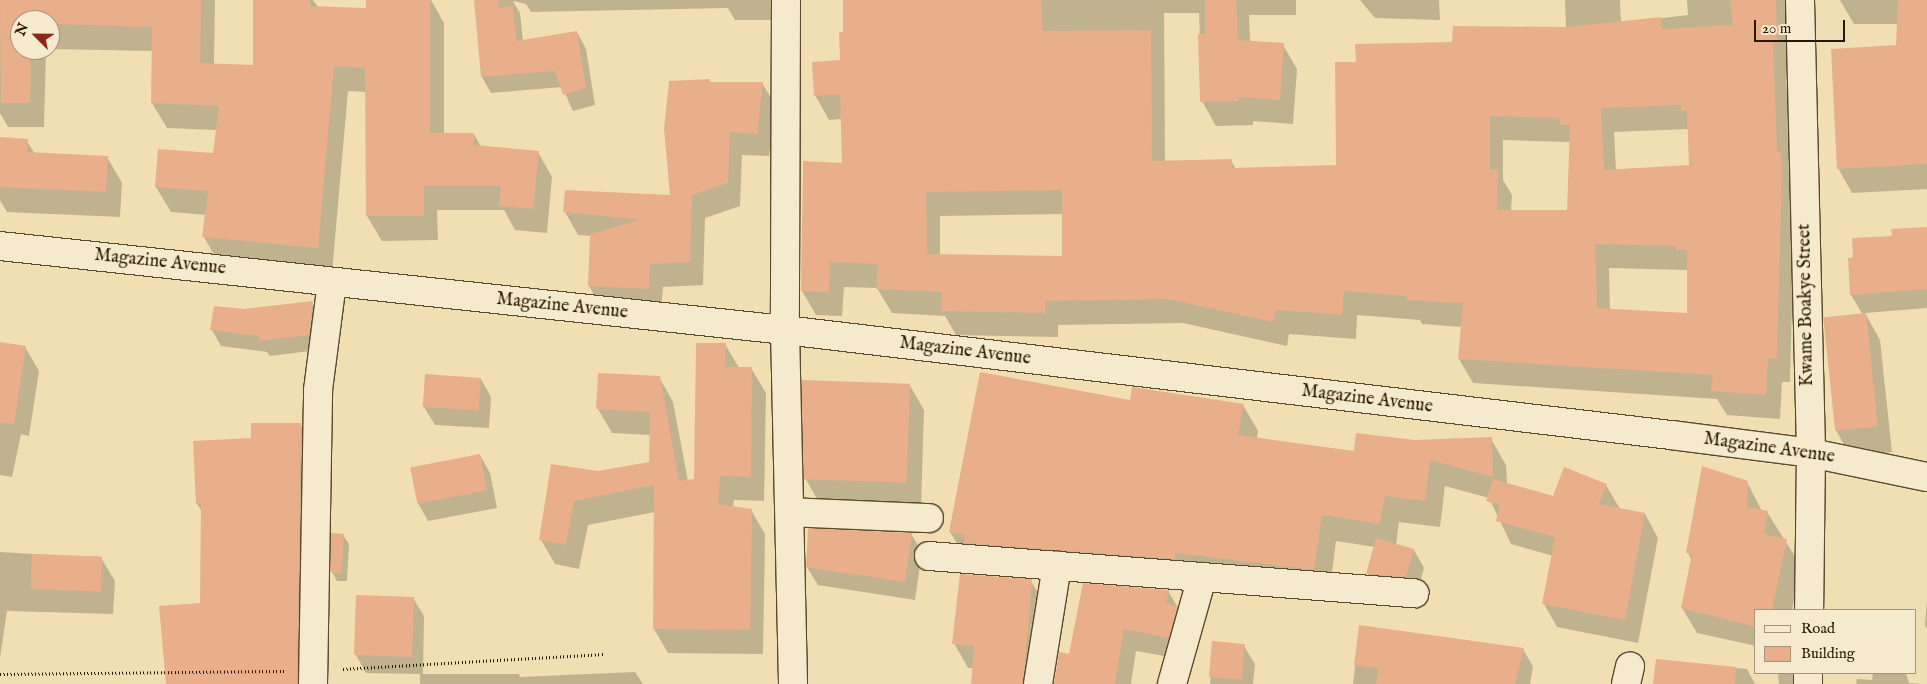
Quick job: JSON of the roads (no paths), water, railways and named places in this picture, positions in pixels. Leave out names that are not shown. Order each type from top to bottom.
[{"type":"street","points":[[786,0],[785,330],[792,684]]},
{"type":"street","name":"Kwame Boakye Street","points":[[1800,0],[1811,453],[1808,609]]},
{"type":"street","name":"Magazine Avenue","points":[[0,246],[785,330],[1811,453],[1927,477]]},
{"type":"street","points":[[313,684],[318,390],[332,282]]},
{"type":"street","points":[[790,512],[929,518]]},
{"type":"street","points":[[928,556],[1415,594]]},
{"type":"street","points":[[1038,684],[1057,566]]},
{"type":"street","points":[[1172,684],[1202,577]]}]
